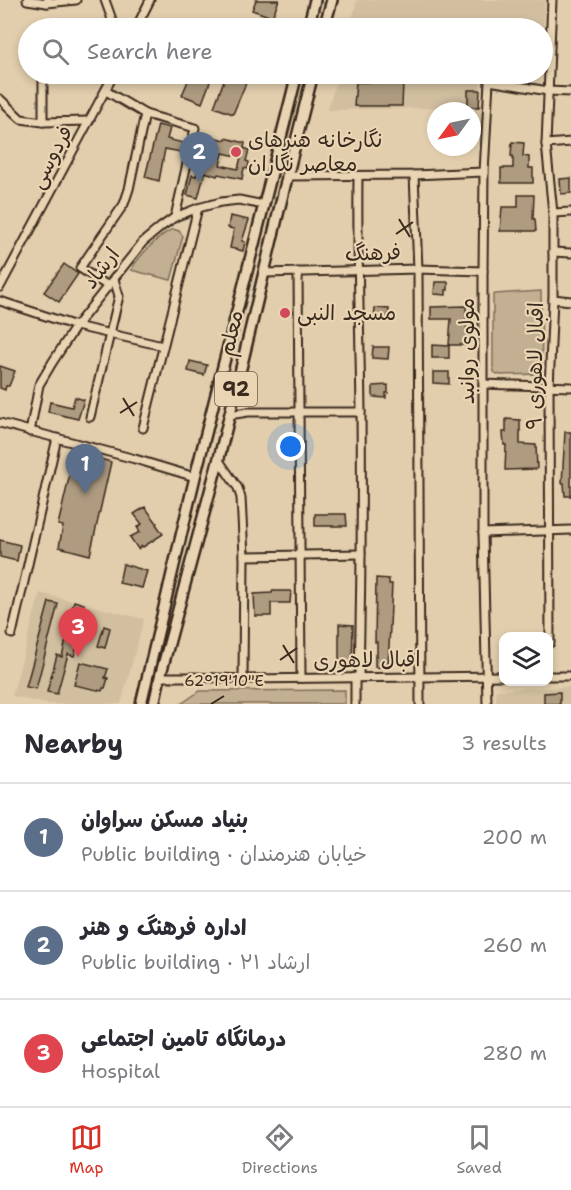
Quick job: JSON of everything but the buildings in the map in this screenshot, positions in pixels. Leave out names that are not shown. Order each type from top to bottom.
[{"type":"main road","points":[[310,18],[315,0]]},
{"type":"main road","points":[[327,18],[332,0]]},
{"type":"main road","name":"معلم","points":[[141,704],[195,477],[294,84]]},
{"type":"main road","name":"معلم","points":[[154,704],[229,416],[310,84]]},
{"type":"main road","points":[[248,268],[264,273]]},
{"type":"street","points":[[27,0],[76,0]]},
{"type":"street","points":[[105,0],[111,18]]},
{"type":"street","points":[[141,18],[150,0]]},
{"type":"street","name":"اقبال لاهوری ۹","points":[[551,18],[552,0]]},
{"type":"street","points":[[43,84],[43,122]]},
{"type":"street","name":"فردوسی","points":[[0,287],[109,84]]},
{"type":"street","name":"مولوی روانبد","points":[[487,704],[483,533],[483,271],[484,172],[490,84]]},
{"type":"street","name":"مولوی روانبد","points":[[519,84],[548,91],[571,92]]},
{"type":"street","name":"اقبال لاهوری ۹","points":[[548,84],[546,144],[553,213],[553,299],[549,387],[550,632]]},
{"type":"street","points":[[105,91],[145,114],[195,128],[175,217]]},
{"type":"street","points":[[0,99],[21,119],[43,122],[89,121]]},
{"type":"street","points":[[108,286],[80,268],[124,204],[145,114]]},
{"type":"street","points":[[546,144],[571,142]]},
{"type":"street","points":[[286,176],[484,172]]},
{"type":"street","points":[[414,175],[418,269],[420,704]]},
{"type":"street","points":[[356,704],[361,554],[358,176]]},
{"type":"street","name":"ارشاد","points":[[30,432],[39,385],[76,326],[143,242],[160,226],[198,208],[221,201],[264,205]]},
{"type":"street","points":[[143,428],[198,208]]},
{"type":"street","points":[[553,213],[571,212]]},
{"type":"street","points":[[553,252],[571,253]]},
{"type":"street","name":"فرهنگ","points":[[264,273],[418,269],[483,271]]},
{"type":"street","points":[[298,272],[301,678]]},
{"type":"street","points":[[90,417],[119,296],[114,279]]},
{"type":"street","points":[[553,299],[571,301]]},
{"type":"street","points":[[0,301],[76,326],[163,346]]},
{"type":"street","points":[[483,384],[571,387]]},
{"type":"street","points":[[229,416],[248,412],[361,412]]},
{"type":"street","points":[[0,423],[195,477]]},
{"type":"street","points":[[12,634],[57,438]]},
{"type":"street","points":[[218,459],[238,488],[242,498],[243,679]]},
{"type":"street","points":[[483,533],[571,530]]},
{"type":"street","points":[[244,556],[361,554]]},
{"type":"street","name":"اقبال لاهوری","points":[[160,677],[243,679],[499,676]]},
{"type":"street","points":[[553,676],[571,676]]},
{"type":"shaded area","points":[[357,0],[545,0],[544,18],[352,18]]},
{"type":"shaded area","points":[[336,84],[480,84],[479,102],[427,102],[427,108],[327,110]]},
{"type":"shaded area","points":[[173,229],[179,231],[183,236],[171,280],[131,270],[150,246]]},
{"type":"shaded area","points":[[541,291],[542,374],[500,375],[495,373],[493,370],[493,296]]},
{"type":"shaded area","points":[[40,593],[144,619],[121,704],[46,704],[12,696]]},
{"type":"shaded area","points":[[571,687],[571,704],[496,704],[496,690]]},
{"type":"shaded area","points":[[345,690],[345,704],[181,704],[200,691]]},
{"type":"place","name":"نگارخانه هنرهای معاصر نگاران","points":[[236,152]]},
{"type":"place","name":"اداره فرهنگ و هنر","points":[[199,182]]},
{"type":"place","name":"مسجد النبی","points":[[285,313]]},
{"type":"place","name":"بنیاد مسکن سراوان","points":[[85,494]]},
{"type":"place","name":"درمانگاه تامین اجتماعی","points":[[78,657]]}]
